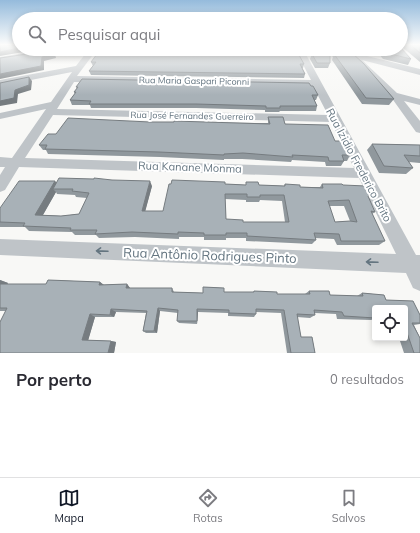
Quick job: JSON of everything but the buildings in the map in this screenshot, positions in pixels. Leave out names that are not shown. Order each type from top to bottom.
[{"type":"street","points":[[0,186],[84,61]]},
{"type":"street","name":"Rua Izidio Frederico Brito","points":[[304,61],[317,83],[363,172],[415,263],[420,281]]},
{"type":"street","points":[[359,61],[394,95],[420,129]]},
{"type":"street","points":[[383,61],[420,72]]},
{"type":"street","points":[[0,83],[79,68]]},
{"type":"street","name":"Rua Maria Gaspari Piconni","points":[[71,79],[317,83]]},
{"type":"street","points":[[394,95],[420,102]]},
{"type":"street","name":"Rua José Fernandes Guerreiro","points":[[0,116],[51,108],[336,119]]},
{"type":"street","name":"Rua Kanane Monma","points":[[0,162],[363,172]]},
{"type":"street","name":"Rua Antônio Rodrigues Pinto","points":[[0,247],[415,263]]}]
